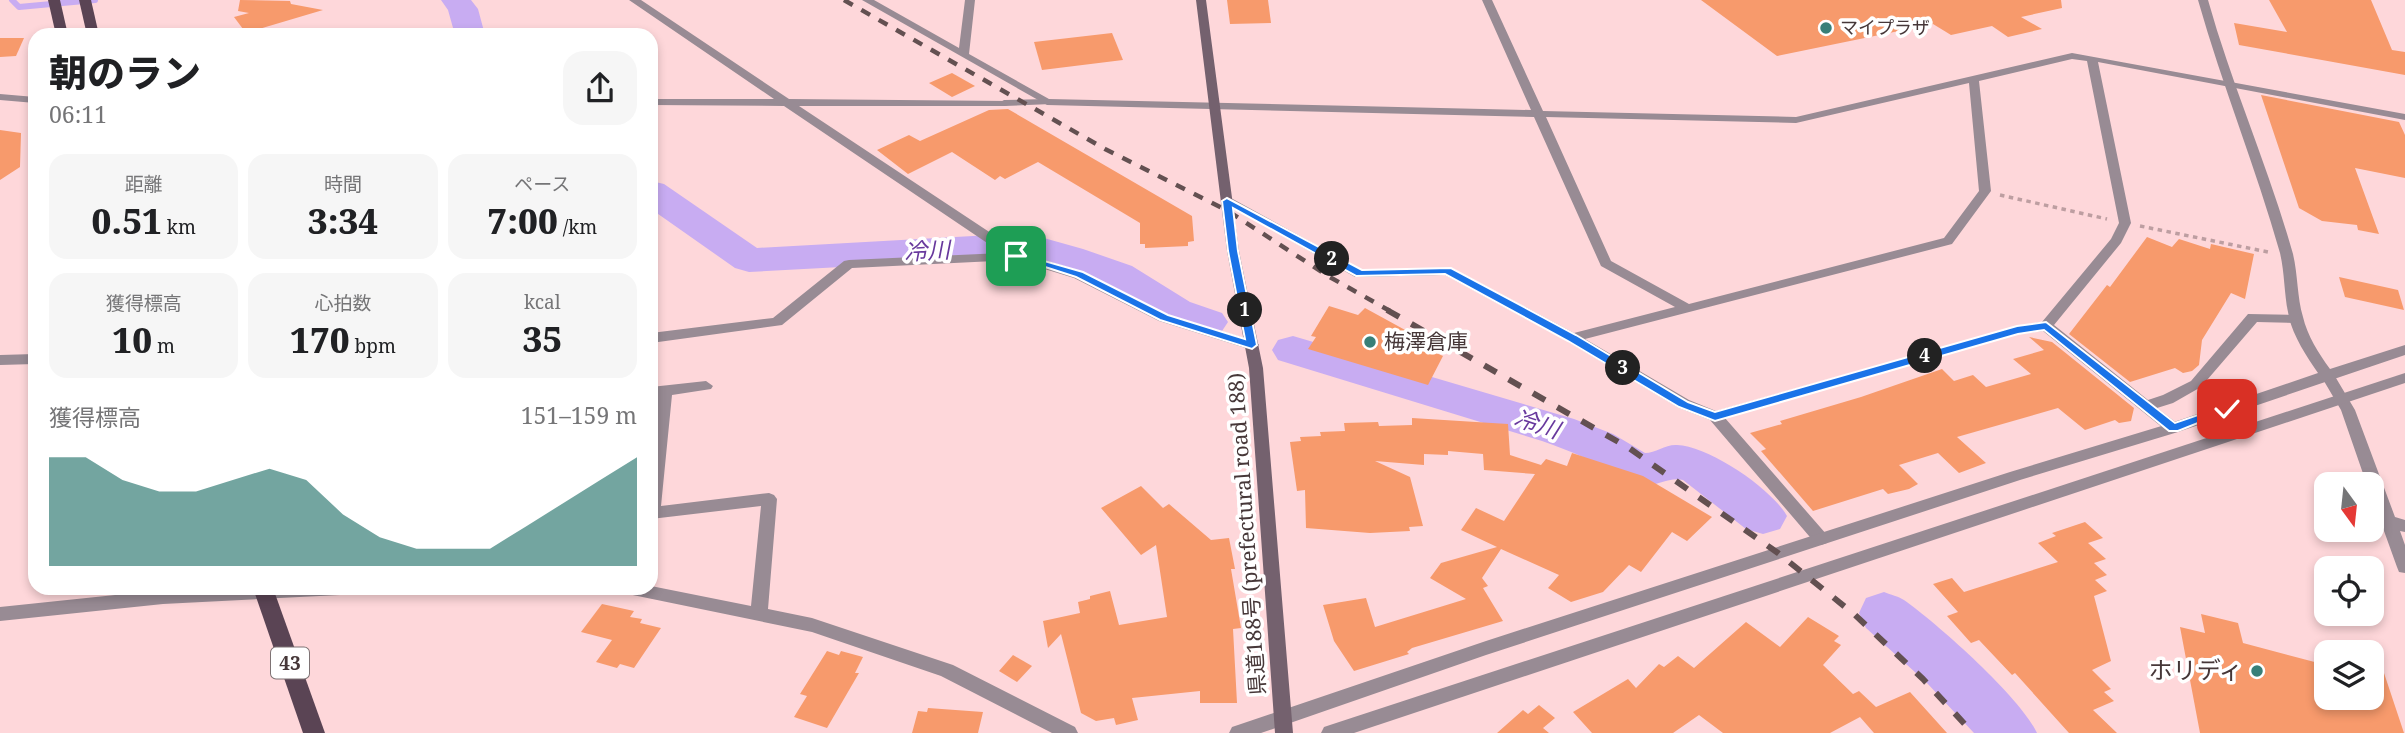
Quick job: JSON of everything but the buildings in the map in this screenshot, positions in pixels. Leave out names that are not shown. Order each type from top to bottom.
[{"type":"main road","points":[[54,0],[60,28]]},
{"type":"main road","points":[[85,0],[91,28]]},
{"type":"main road","name":"県道188号 (prefectural road 188)","points":[[1201,0],[1233,251],[1256,368],[1283,725]]},
{"type":"main road","name":"43","points":[[267,595],[314,733]]},
{"type":"street","points":[[634,0],[1016,256],[1079,275],[1164,318],[1252,345]]},
{"type":"street","points":[[867,0],[1047,102]]},
{"type":"street","points":[[964,54],[970,0]]},
{"type":"street","points":[[1487,0],[1606,263],[1685,307]]},
{"type":"street","points":[[2203,0],[2217,50],[2287,256],[2296,319],[2314,357],[2348,410],[2405,566]]},
{"type":"street","points":[[658,102],[1047,102],[1796,120],[2072,56],[2405,117]]},
{"type":"street","points":[[1715,416],[2017,330],[2046,326],[2117,240],[2125,223],[2092,58]]},
{"type":"street","points":[[1572,338],[1948,242],[1985,191],[1974,80]]},
{"type":"street","points":[[0,97],[28,99]]},
{"type":"street","points":[[1227,201],[1360,274],[1447,271],[1572,338],[1684,404],[1715,416],[1821,539]]},
{"type":"street","points":[[658,337],[777,322],[849,264],[1016,256]]},
{"type":"street","points":[[2146,406],[2168,399],[2196,383],[2253,317],[2296,319]]},
{"type":"street","points":[[2046,326],[2173,428]]},
{"type":"street","points":[[1238,733],[1283,725],[1821,539],[2173,428],[2405,350]]},
{"type":"street","points":[[0,360],[28,359]]},
{"type":"street","points":[[1330,733],[2405,378]]},
{"type":"street","points":[[658,391],[706,386]]},
{"type":"street","points":[[658,512],[769,499],[759,614]]},
{"type":"street","points":[[2388,521],[2405,526]]},
{"type":"street","points":[[658,594],[812,625],[947,670],[1069,733]]},
{"type":"street","points":[[0,614],[192,595]]},
{"type":"waterway","points":[[12,0],[19,7],[95,0]]},
{"type":"waterway","name":"冷川","points":[[456,0],[463,9],[468,28]]},
{"type":"waterway","name":"冷川","points":[[658,197],[749,260],[1026,245],[1118,275],[1176,311],[1208,322]]},
{"type":"waterway","name":"冷川","points":[[1293,350],[1558,430],[1597,445],[1635,468],[1650,470],[1676,461],[1698,467],[1763,516]]},
{"type":"waterway","name":"冷川","points":[[1884,613],[1944,666],[2010,733]]},
{"type":"railway","points":[[844,0],[1105,149],[1228,211],[1328,276],[1390,311]]},
{"type":"railway","points":[[1387,310],[1629,448],[1778,553],[1854,614],[1923,679],[1973,733]]},
{"type":"place","name":"マイプラザ","points":[[1826,28]]},
{"type":"place","name":"梅澤倉庫","points":[[1370,342]]},
{"type":"place","name":"ホリディ","points":[[2257,671]]},
{"type":"route","points":[[1016,256],[1079,275],[1164,318],[1252,345],[1233,251],[1227,201],[1360,274],[1447,271],[1572,338],[1684,404],[1715,416],[2017,330],[2046,326],[2173,428],[2227,409]]}]
